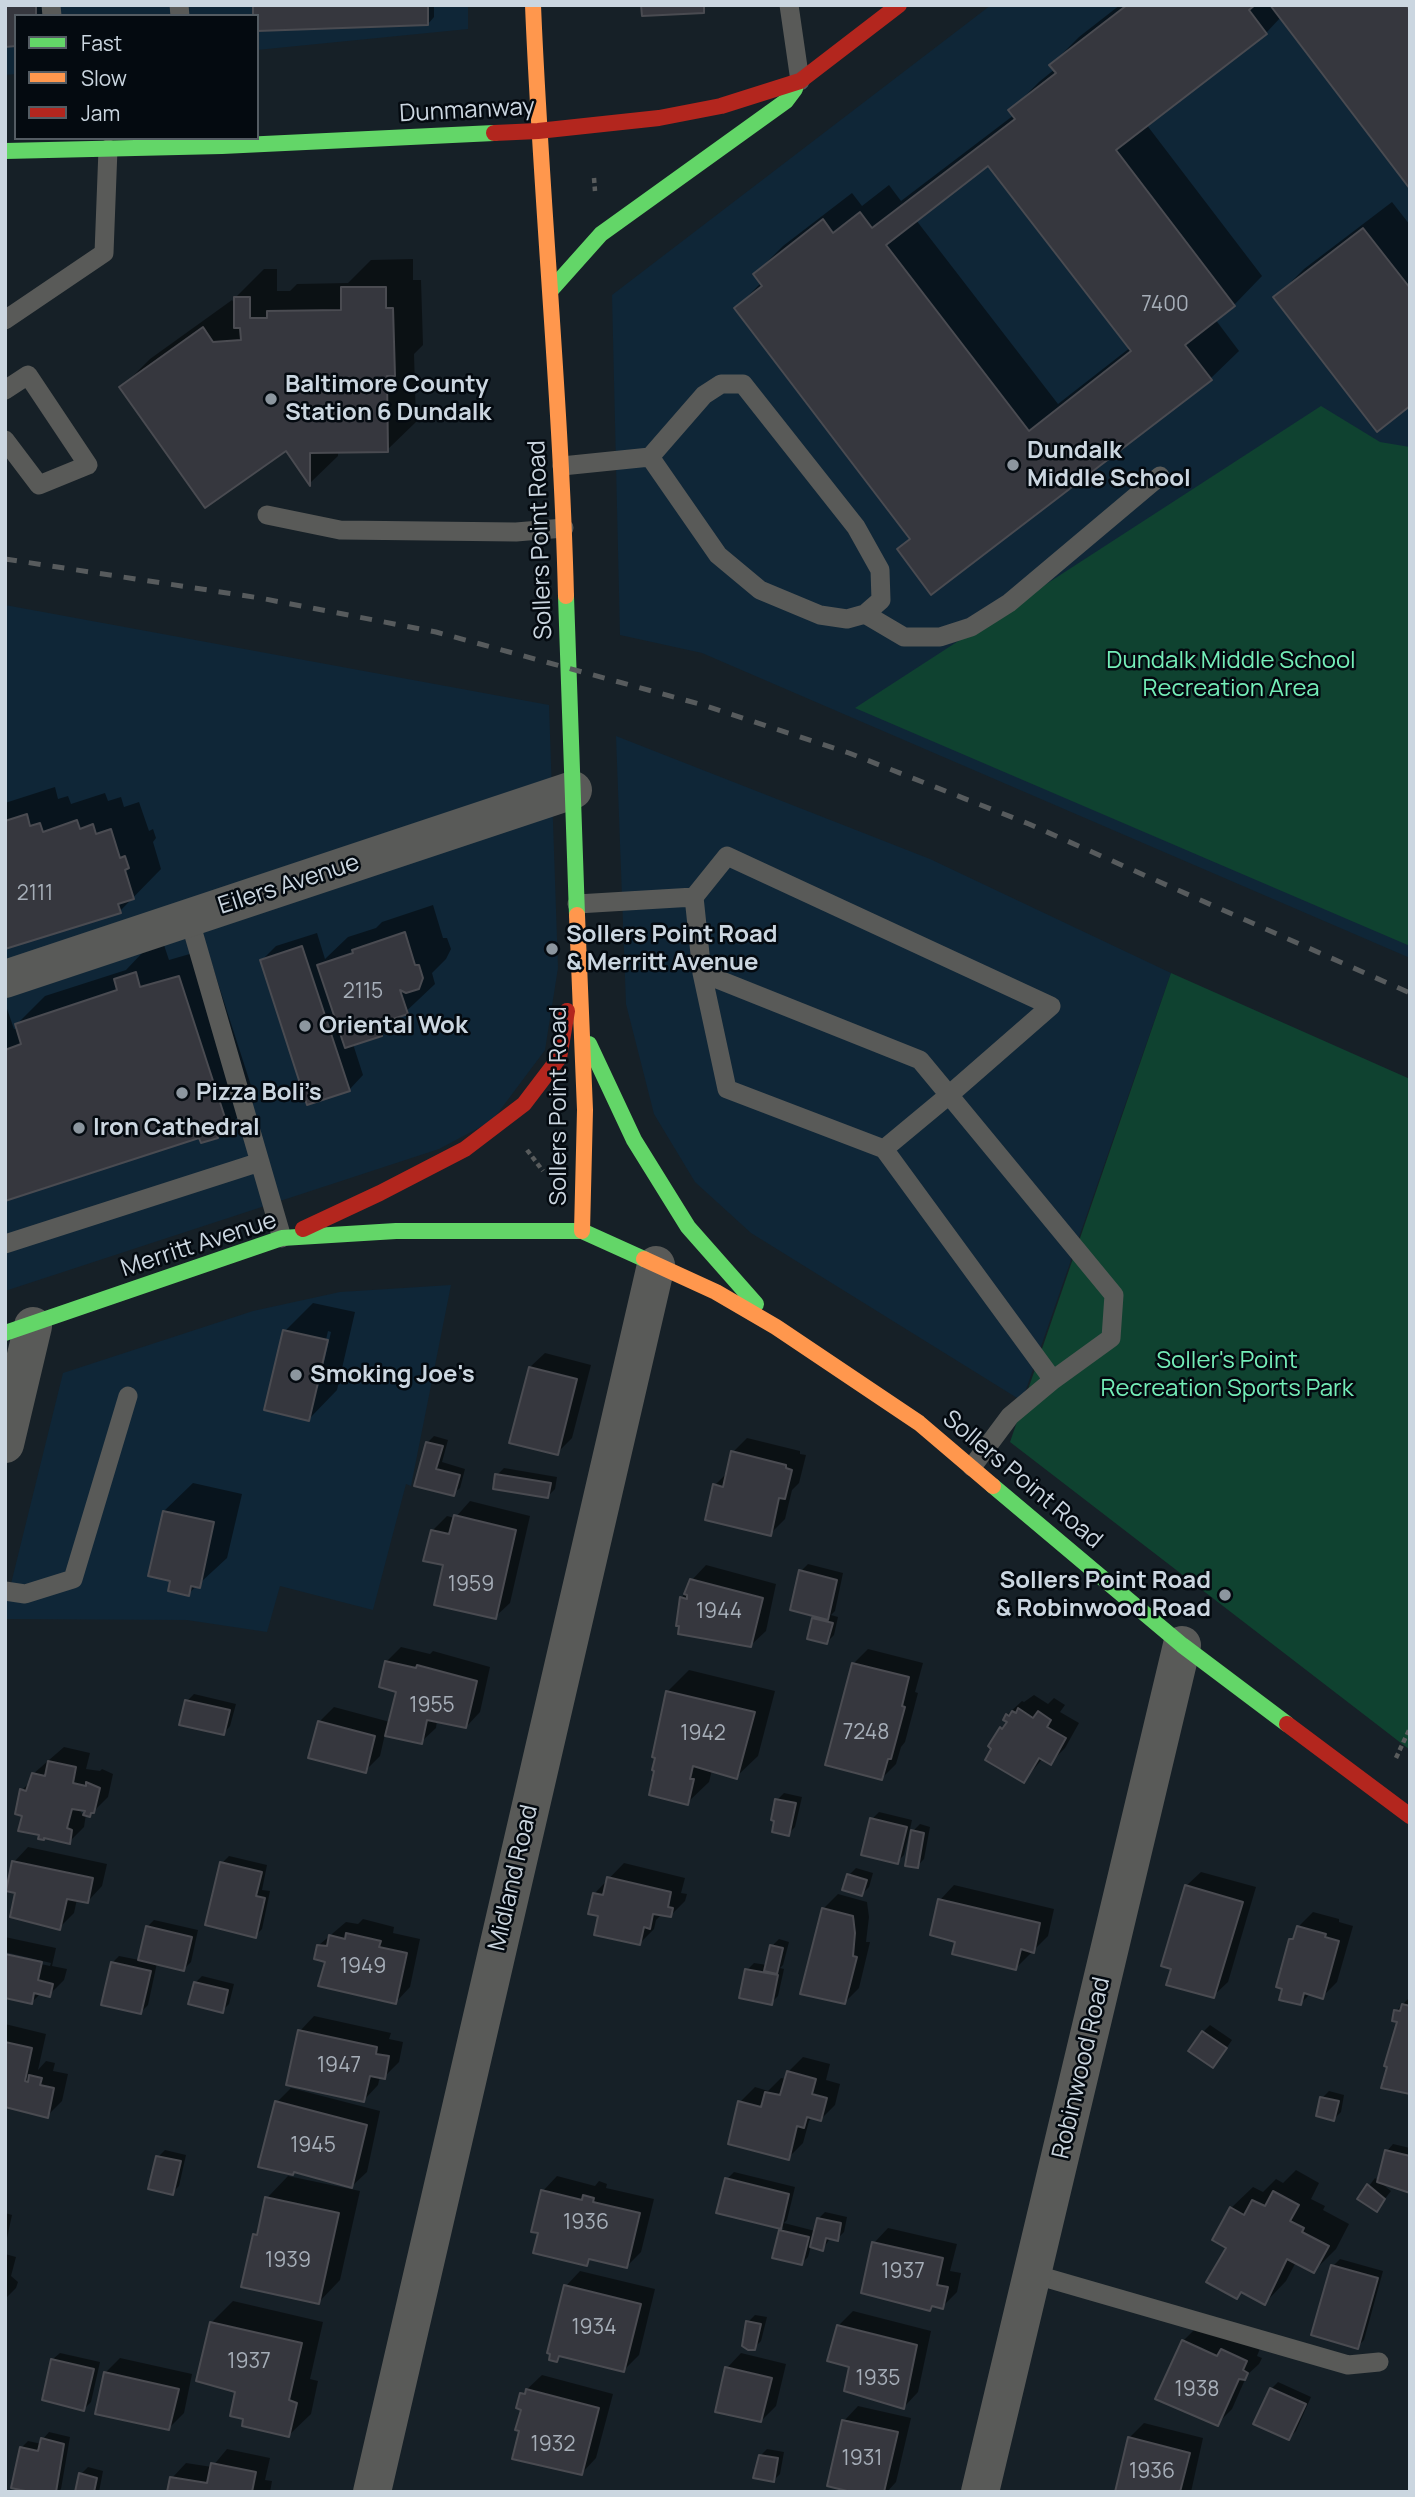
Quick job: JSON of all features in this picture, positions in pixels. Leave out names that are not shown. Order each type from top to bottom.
[{"type":"street","name":"Sollers Point Road","points":[[533,5],[538,131],[545,199],[562,466],[576,904],[583,1029],[585,1110],[582,1231],[716,1292],[776,1327],[919,1423],[1182,1645],[1410,1816]]},
{"type":"street","name":"Dunmanway","points":[[259,140],[538,131],[659,118],[721,106],[800,81],[900,5]]},
{"type":"street","points":[[551,290],[601,234],[786,101],[800,81]]},
{"type":"street","name":"Dunmanway","points":[[5,151],[47,144],[108,149],[250,140]]},
{"type":"street","name":"Eilers Avenue","points":[[5,979],[573,790]]},
{"type":"street","points":[[282,1238],[380,1193],[465,1149],[524,1104],[559,1058],[579,951]]},
{"type":"street","points":[[583,1029],[634,1140],[688,1227],[776,1327]]},
{"type":"street","name":"Merritt Avenue","points":[[19,1329],[282,1238],[396,1231],[582,1231]]},
{"type":"street","name":"Midland Road","points":[[372,2492],[656,1265]]},
{"type":"street","points":[[5,1444],[19,1329]]},
{"type":"street","name":"Robinwood Road","points":[[980,2492],[1182,1645]]},
{"type":"lane","points":[[789,5],[800,81]]},
{"type":"lane","points":[[5,320],[104,253],[108,149]]},
{"type":"lane","points":[[5,440],[39,485],[88,465],[28,374],[6,388]]},
{"type":"lane","points":[[562,466],[650,457],[704,395],[721,384],[743,384],[856,527],[880,570],[881,600],[864,614],[846,619],[820,615],[760,590],[718,555],[650,457]]},
{"type":"lane","points":[[864,614],[904,637],[940,637],[971,627],[1009,603],[1160,476]]},
{"type":"lane","points":[[267,515],[340,530],[516,532],[564,528]]},
{"type":"lane","points":[[884,1149],[1051,1006],[727,856],[694,897],[702,973],[727,1089],[884,1149],[1053,1381]]},
{"type":"lane","points":[[576,904],[694,897]]},
{"type":"lane","points":[[189,918],[282,1238]]},
{"type":"lane","points":[[702,973],[920,1060],[1114,1295],[1111,1338],[1010,1416],[972,1468]]},
{"type":"lane","points":[[5,1244],[260,1162]]},
{"type":"lane","points":[[5,1591],[25,1594],[73,1579],[128,1396]]},
{"type":"lane","points":[[1033,2274],[1348,2365],[1379,2362]]},
{"type":"path","points":[[522,1143],[547,1177]]},
{"type":"shaded area","points":[[5,5],[468,5],[468,29],[259,50],[259,14],[14,14],[14,74],[5,75]]},
{"type":"shaded area","name":"Dundalk Middle School","points":[[991,5],[1410,5],[1410,958],[702,653],[620,635],[612,295]]},
{"type":"shaded area","points":[[5,605],[549,705],[558,968],[545,1050],[492,1121],[439,1149],[5,1291]]},
{"type":"shaded area","points":[[616,736],[930,859],[1171,973],[1022,1401],[751,1233],[695,1182],[654,1114],[626,1004]]},
{"type":"shaded area","points":[[451,1285],[411,1486],[406,1484],[373,1610],[280,1586],[267,1632],[187,1620],[5,1619],[5,1608],[63,1373],[253,1311],[340,1292]]},
{"type":"green space","name":"Dundalk Middle School Recreation Area","points":[[1321,406],[1380,442],[1410,447],[1410,946],[855,708]]},
{"type":"green space","name":"Soller's Point Recreation Sports Park","points":[[1171,973],[1410,1079],[1410,1750],[1010,1442]]},
{"type":"building","points":[[5,5],[36,5],[36,14],[14,14],[14,46],[5,47]]},
{"type":"building","points":[[253,5],[428,5],[428,25],[259,31],[259,14],[253,14]]},
{"type":"building","points":[[641,5],[704,5],[704,13],[642,16]]},
{"type":"building","points":[[1127,5],[1255,5],[1249,10],[1267,34],[1116,150],[1235,306],[1185,345],[1212,380],[931,595],[897,549],[910,539],[734,308],[762,286],[753,274],[823,219],[833,233],[860,212],[872,228],[1015,119],[1008,110],[1056,73],[1049,65]],"holes":[[[988,166],[1131,351],[1029,431],[886,245]]]},
{"type":"building","points":[[1270,5],[1406,5],[1410,10],[1410,189]]},
{"type":"building","points":[[1363,228],[1410,288],[1410,406],[1377,432],[1273,297]]},
{"type":"building","points":[[341,287],[386,287],[386,308],[393,308],[395,376],[387,376],[388,452],[310,453],[310,486],[286,451],[205,508],[119,387],[203,327],[213,342],[241,340],[240,328],[234,328],[234,297],[250,297],[250,318],[267,318],[267,311],[341,310]]},
{"type":"building","points":[[27,814],[30,826],[40,823],[43,832],[77,820],[80,829],[93,824],[96,834],[111,829],[120,858],[125,856],[129,868],[125,870],[134,899],[118,904],[121,913],[5,949],[5,821]]},
{"type":"building","points":[[405,932],[415,965],[419,965],[423,978],[419,989],[406,993],[400,990],[408,1014],[378,1024],[382,1036],[345,1048],[317,965]]},
{"type":"building","name":"Oriental Wok","points":[[302,946],[350,1091],[307,1105],[260,960]]},
{"type":"building","points":[[136,972],[140,987],[179,976],[229,1130],[217,1135],[218,1138],[201,1143],[199,1138],[5,1201],[5,1050],[21,1044],[15,1024],[117,990],[114,979]]},
{"type":"building","name":"Smoking Joe's","points":[[283,1330],[328,1340],[309,1421],[264,1410]]},
{"type":"building","points":[[529,1367],[577,1379],[558,1455],[509,1443]]},
{"type":"building","points":[[426,1442],[443,1446],[436,1469],[460,1475],[454,1496],[414,1486]]},
{"type":"building","points":[[731,1451],[786,1465],[786,1468],[792,1470],[785,1499],[779,1498],[771,1536],[705,1520],[713,1484],[723,1487]]},
{"type":"building","points":[[495,1474],[551,1483],[548,1498],[493,1489]]},
{"type":"building","points":[[163,1511],[214,1522],[200,1588],[191,1586],[189,1596],[168,1591],[170,1581],[148,1576]]},
{"type":"building","points":[[454,1515],[516,1530],[496,1619],[434,1605],[443,1565],[423,1561],[431,1530],[449,1534]]},
{"type":"building","points":[[799,1570],[837,1580],[828,1620],[790,1610]]},
{"type":"building","points":[[690,1579],[763,1598],[751,1647],[678,1634],[679,1626],[676,1626],[680,1597],[687,1599],[684,1594]]},
{"type":"building","points":[[812,1618],[833,1623],[827,1644],[807,1639]]},
{"type":"building","points":[[385,1661],[416,1668],[417,1665],[477,1681],[466,1728],[427,1720],[422,1744],[385,1736],[396,1692],[379,1687]]},
{"type":"building","points":[[852,1663],[909,1677],[902,1706],[905,1707],[891,1759],[888,1759],[882,1780],[825,1765]]},
{"type":"building","points":[[666,1691],[755,1712],[737,1779],[693,1766],[690,1779],[694,1779],[688,1805],[649,1795],[654,1771],[655,1758],[652,1757]]},
{"type":"building","points":[[185,1700],[230,1710],[224,1735],[179,1725]]},
{"type":"building","points":[[1018,1708],[1033,1718],[1038,1711],[1051,1720],[1047,1727],[1066,1738],[1051,1765],[1039,1758],[1024,1783],[985,1760],[991,1749],[988,1746],[1000,1727],[1002,1729],[1007,1722],[1003,1720],[1006,1714],[1009,1716],[1012,1711],[1016,1713]]},
{"type":"building","points":[[318,1721],[375,1736],[366,1773],[308,1758]]},
{"type":"building","points":[[48,1761],[76,1767],[73,1783],[86,1786],[86,1782],[100,1788],[94,1813],[91,1813],[90,1817],[83,1815],[85,1811],[72,1809],[67,1828],[72,1830],[70,1844],[38,1839],[39,1835],[18,1831],[22,1816],[15,1814],[20,1789],[26,1791],[32,1773],[45,1776]]},
{"type":"building","points":[[775,1799],[796,1803],[789,1836],[772,1832]]},
{"type":"building","points":[[870,1818],[907,1827],[898,1864],[861,1855]]},
{"type":"building","points":[[911,1830],[924,1833],[918,1868],[905,1866]]},
{"type":"building","points":[[12,1861],[93,1878],[88,1903],[67,1899],[60,1930],[10,1917],[15,1893],[6,1891]]},
{"type":"building","points":[[220,1862],[262,1872],[256,1896],[265,1898],[256,1938],[205,1925]]},
{"type":"building","points":[[847,1874],[867,1880],[862,1896],[842,1890]]},
{"type":"building","points":[[607,1877],[671,1892],[668,1907],[673,1908],[671,1917],[653,1914],[650,1929],[644,1927],[640,1945],[594,1935],[598,1916],[588,1914],[593,1893],[603,1895]]},
{"type":"building","points":[[1185,1885],[1243,1902],[1214,1998],[1166,1985],[1171,1969],[1161,1966]]},
{"type":"building","points":[[938,1899],[1040,1923],[1034,1953],[1021,1949],[1016,1970],[952,1954],[955,1942],[930,1935]]},
{"type":"building","points":[[822,1908],[853,1916],[853,1956],[857,1957],[845,2004],[800,1994]]},
{"type":"building","points":[[146,1926],[192,1937],[184,1971],[138,1960]]},
{"type":"building","points":[[1297,1926],[1326,1934],[1325,1937],[1339,1941],[1323,1999],[1304,1993],[1301,2005],[1279,2000],[1282,1989],[1276,1987],[1289,1939],[1293,1939]]},
{"type":"building","points":[[346,1933],[381,1941],[379,1947],[407,1953],[396,2004],[318,1986],[325,1962],[314,1959],[317,1945],[327,1946],[329,1935],[345,1939]]},
{"type":"building","points":[[770,1945],[783,1948],[777,1974],[764,1971]]},
{"type":"building","points":[[5,1954],[42,1962],[38,1980],[53,1984],[50,1997],[34,1993],[32,2004],[5,1998]]},
{"type":"building","points":[[111,1962],[151,1971],[141,2014],[101,2005]]},
{"type":"building","points":[[745,1969],[778,1975],[772,2005],[739,1998]]},
{"type":"building","points":[[194,1982],[228,1990],[223,2013],[188,2004]]},
{"type":"building","points":[[1402,2004],[1410,2006],[1410,2094],[1381,2088],[1387,2067],[1384,2066],[1397,2022],[1392,2021],[1394,2010],[1400,2011]]},
{"type":"building","points":[[298,2030],[377,2047],[376,2054],[389,2056],[385,2079],[370,2076],[364,2102],[286,2085]]},
{"type":"building","points":[[1202,2031],[1227,2048],[1213,2068],[1188,2051]]},
{"type":"building","points":[[5,2042],[32,2048],[25,2081],[28,2082],[29,2075],[42,2078],[40,2085],[54,2088],[48,2118],[5,2107]]},
{"type":"building","points":[[787,2071],[816,2079],[812,2094],[827,2098],[821,2121],[807,2117],[804,2128],[797,2126],[789,2160],[728,2144],[738,2101],[761,2107],[765,2092],[780,2095]]},
{"type":"building","points":[[1320,2097],[1339,2101],[1334,2121],[1316,2116]]},
{"type":"building","points":[[275,2101],[367,2125],[352,2188],[294,2172],[293,2175],[258,2167]]},
{"type":"building","points":[[1385,2150],[1410,2156],[1410,2193],[1377,2182]]},
{"type":"building","points":[[156,2156],[181,2161],[173,2195],[148,2189]]},
{"type":"building","points":[[725,2178],[789,2194],[781,2229],[716,2213]]},
{"type":"building","points":[[1367,2184],[1385,2199],[1377,2212],[1357,2199]]},
{"type":"building","points":[[541,2190],[582,2200],[583,2195],[594,2198],[593,2202],[640,2213],[627,2268],[589,2259],[587,2266],[533,2253],[538,2233],[531,2232]]},
{"type":"building","points":[[1273,2191],[1299,2205],[1290,2221],[1304,2228],[1302,2232],[1329,2246],[1314,2273],[1287,2259],[1265,2305],[1241,2292],[1237,2299],[1206,2282],[1226,2248],[1212,2240],[1230,2207],[1244,2215],[1252,2200],[1265,2206]]},
{"type":"building","points":[[265,2197],[339,2213],[319,2304],[241,2287]]},
{"type":"building","points":[[817,2218],[841,2223],[838,2241],[826,2238],[823,2251],[810,2247]]},
{"type":"building","points":[[779,2230],[809,2237],[802,2265],[772,2258]]},
{"type":"building","points":[[872,2242],[943,2258],[937,2285],[948,2287],[943,2309],[932,2306],[930,2311],[861,2293]]},
{"type":"building","points":[[1331,2265],[1378,2278],[1358,2349],[1311,2335]]},
{"type":"building","points":[[564,2285],[641,2304],[624,2372],[559,2356],[557,2362],[549,2360],[550,2354],[547,2353]]},
{"type":"building","points":[[746,2321],[761,2324],[755,2350],[742,2346]]},
{"type":"building","points":[[210,2322],[302,2343],[289,2400],[297,2403],[289,2437],[242,2426],[243,2419],[230,2416],[235,2392],[196,2381]]},
{"type":"building","points":[[837,2325],[917,2345],[904,2409],[844,2391],[849,2367],[827,2361]]},
{"type":"building","points":[[1182,2340],[1217,2356],[1221,2349],[1247,2361],[1243,2370],[1248,2373],[1245,2380],[1239,2379],[1218,2426],[1155,2399]]},
{"type":"building","points":[[51,2359],[94,2369],[84,2411],[42,2400]]},
{"type":"building","points":[[725,2367],[772,2378],[761,2422],[715,2412]]},
{"type":"building","points":[[104,2372],[179,2389],[169,2430],[95,2414]]},
{"type":"building","points":[[1270,2388],[1306,2404],[1289,2440],[1253,2424]]},
{"type":"building","points":[[526,2389],[599,2408],[582,2475],[512,2459],[519,2431],[515,2430],[521,2410],[516,2408],[520,2393],[525,2394]]},
{"type":"building","points":[[842,2420],[898,2432],[884,2492],[851,2492],[827,2486]]},
{"type":"building","points":[[1128,2437],[1190,2453],[1180,2492],[1115,2492]]},
{"type":"building","points":[[41,2438],[64,2444],[56,2492],[30,2492],[11,2488],[20,2447],[38,2451]]},
{"type":"building","points":[[759,2455],[778,2458],[774,2482],[753,2478]]},
{"type":"building","points":[[211,2463],[256,2472],[252,2492],[167,2492],[170,2477],[207,2483]]},
{"type":"building","points":[[79,2473],[97,2478],[94,2492],[75,2492]]},
{"type":"railway","points":[[5,559],[260,598],[436,632],[703,705],[849,753],[1029,824],[1410,993]]},
{"type":"traffic: fast","points":[[551,290],[601,234],[786,101],[795,89]]},
{"type":"traffic: fast","points":[[5,151],[222,146],[494,133]]},
{"type":"traffic: fast","points":[[566,596],[577,915]]},
{"type":"traffic: fast","points":[[589,1044],[634,1140],[688,1227],[756,1304]]},
{"type":"traffic: fast","points":[[5,1333],[282,1238],[396,1231],[582,1231],[644,1259]]},
{"type":"traffic: fast","points":[[993,1486],[1182,1645],[1287,1724]]},
{"type":"traffic: slow","points":[[533,5],[560,448],[566,596]]},
{"type":"traffic: slow","points":[[577,915],[585,1110],[582,1231]]},
{"type":"traffic: slow","points":[[644,1259],[716,1292],[776,1327],[919,1423],[993,1486]]},
{"type":"traffic: jam","points":[[494,133],[659,118],[721,106],[800,81],[899,5]]},
{"type":"traffic: jam","points":[[303,1229],[465,1149],[524,1104],[559,1058],[567,1011]]},
{"type":"traffic: jam","points":[[1287,1724],[1410,1816]]},
{"type":"place","name":"Baltimore County Station 6 Dundalk","points":[[271,399]]},
{"type":"place","name":"Dundalk Middle School","points":[[1013,465]]},
{"type":"place","name":"Sollers Point Road & Merritt Avenue","points":[[552,949]]},
{"type":"place","name":"Oriental Wok","points":[[305,1026]]},
{"type":"place","name":"Pizza Boli’s","points":[[182,1093]]},
{"type":"place","name":"Iron Cathedral","points":[[79,1128]]},
{"type":"place","name":"Smoking Joe's","points":[[296,1375]]},
{"type":"place","name":"Sollers Point Road & Robinwood Road","points":[[1225,1595]]}]
